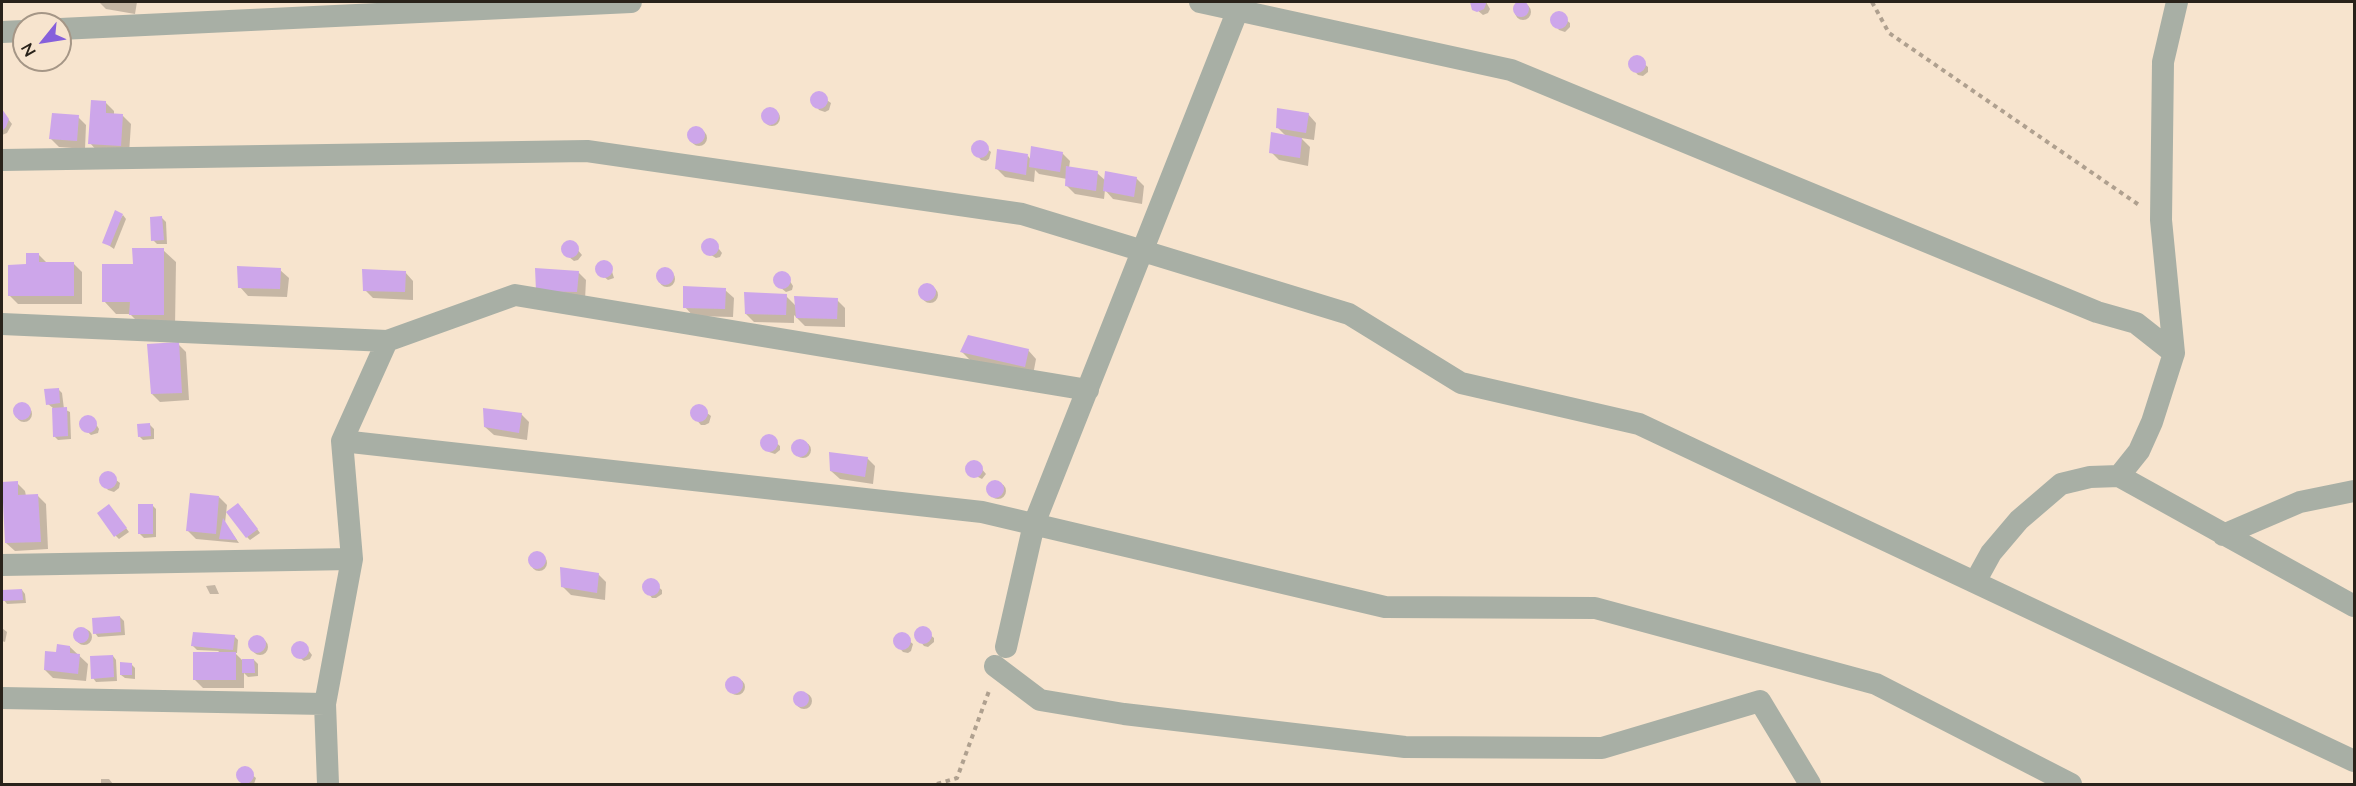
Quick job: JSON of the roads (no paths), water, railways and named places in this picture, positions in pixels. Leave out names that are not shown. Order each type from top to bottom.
[{"type":"street","points":[[72,28],[631,2]]},
{"type":"street","points":[[1200,2],[1240,6],[1511,70],[2097,312],[2136,323],[2174,353]]},
{"type":"street","points":[[2118,476],[2139,451],[2152,422],[2174,353],[2161,220],[2163,62],[2177,2]]},
{"type":"street","points":[[1240,6],[1034,524],[1000,660],[1040,700],[1124,714],[1405,747],[1602,748],[1760,701],[1810,784]]},
{"type":"street","points":[[2,160],[587,152],[1022,214],[1349,314],[1461,383],[1639,424],[2355,761]]},
{"type":"street","points":[[2,324],[387,341],[515,295],[1088,390]]},
{"type":"street","points":[[328,784],[325,704],[352,560],[342,441],[387,341]]},
{"type":"street","points":[[342,441],[982,512],[1385,607],[1595,609],[1876,684],[2071,784]]},
{"type":"street","points":[[1975,582],[1990,553],[2019,520],[2061,484],[2090,477],[2118,476],[2355,606]]},
{"type":"street","points":[[2223,535],[2300,502],[2355,491]]},
{"type":"street","points":[[2,565],[352,560]]},
{"type":"street","points":[[2,698],[325,704]]}]
